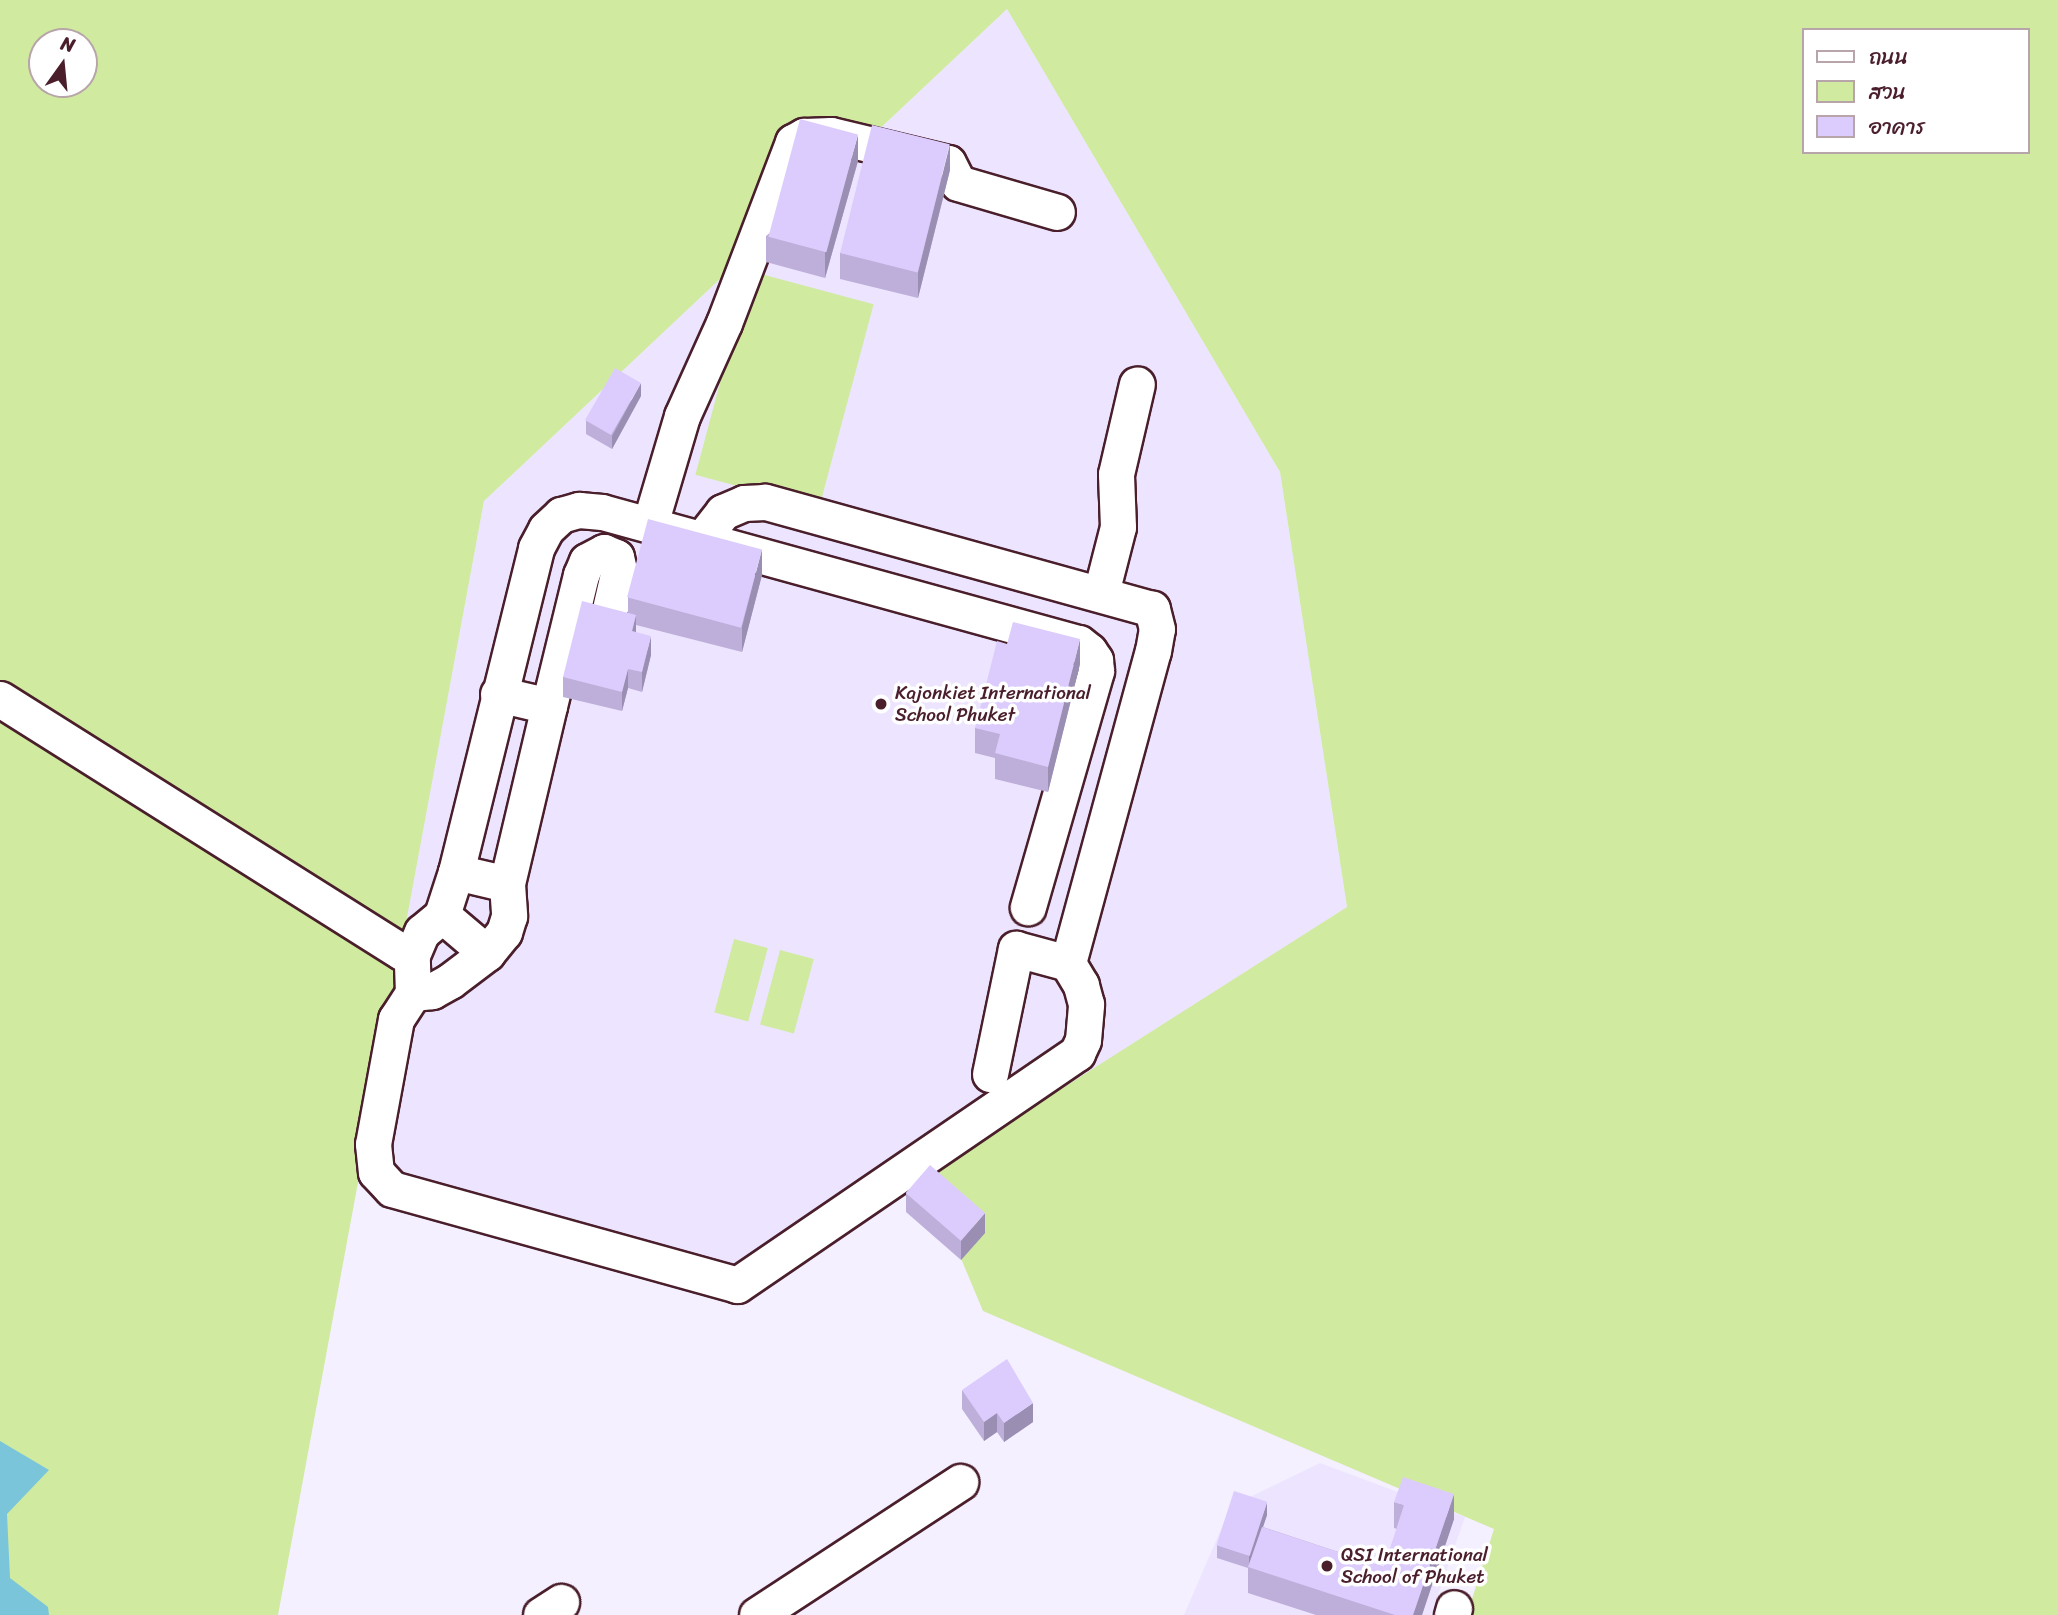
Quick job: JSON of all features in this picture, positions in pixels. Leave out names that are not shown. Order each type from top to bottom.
[{"type":"street","points":[[650,524],[682,416],[724,323],[793,142],[804,136],[831,135],[948,163],[958,183],[1057,212]]},
{"type":"street","points":[[1101,593],[1118,527],[1116,474],[1138,384]]},
{"type":"street","points":[[702,538],[723,512],[744,503],[765,502],[1152,609],[1157,629],[1068,964]]},
{"type":"street","points":[[407,953],[422,932],[442,915],[456,872],[536,548],[546,529],[561,515],[579,510],[602,512],[702,538],[1079,643],[1089,651],[1095,660],[1096,671],[1028,907]]},
{"type":"street","points":[[413,993],[432,991],[487,953],[504,932],[509,916],[507,884],[581,575],[587,561],[604,552],[616,557],[619,570],[611,606]]},
{"type":"street","points":[[498,694],[549,706]]},
{"type":"street","points":[[0,699],[407,953],[415,974],[413,993],[396,1019],[373,1144],[376,1171],[392,1189],[737,1284],[1077,1053],[1083,1040],[1086,1004],[1082,985],[1068,964],[1016,949],[990,1074]]},
{"type":"street","points":[[456,872],[507,884]]},
{"type":"street","points":[[442,915],[487,953]]},
{"type":"street","points":[[757,1615],[960,1482]]},
{"type":"shaded area","name":"Kajonkiet International School Phuket","points":[[1007,9],[1280,472],[1347,907],[760,1282],[359,1173],[484,501]]},
{"type":"shaded area","name":"QSI International School of Phuket","points":[[1320,1463],[1465,1517],[1431,1615],[1184,1615],[1231,1506]]},
{"type":"green space","points":[[0,0],[2058,0],[2058,1615],[1467,1615],[1494,1529],[983,1311],[926,1175],[1347,907],[1280,472],[1007,9],[484,501],[278,1615],[0,1615]]},
{"type":"green space","points":[[750,271],[874,304],[819,508],[695,475]]},
{"type":"green space","points":[[734,939],[768,948],[748,1021],[714,1012]]},
{"type":"green space","points":[[780,950],[814,959],[794,1033],[760,1024]]},
{"type":"water","points":[[0,1441],[49,1470],[7,1514],[10,1578],[48,1607],[49,1615],[0,1615]]},
{"type":"building","points":[[800,119],[858,135],[826,252],[768,237]]},
{"type":"building","points":[[872,125],[950,144],[918,272],[840,253]]},
{"type":"building","points":[[615,368],[641,383],[611,435],[585,420]]},
{"type":"building","points":[[648,519],[762,550],[741,628],[627,597]]},
{"type":"building","points":[[582,601],[636,615],[632,631],[651,636],[642,672],[628,669],[622,692],[563,677]]},
{"type":"building","points":[[1013,622],[1080,639],[1048,767],[995,753],[1000,734],[975,728],[997,641],[1007,644]]},
{"type":"building","points":[[930,1165],[985,1213],[961,1241],[906,1193]]},
{"type":"building","points":[[1007,1359],[1033,1403],[1004,1423],[997,1413],[984,1422],[962,1390]]},
{"type":"building","points":[[1403,1477],[1454,1494],[1413,1615],[1395,1615],[1248,1567],[1262,1527],[1384,1567],[1404,1505],[1394,1502]]},
{"type":"building","points":[[1234,1491],[1267,1502],[1250,1556],[1216,1545]]},
{"type":"place","name":"Kajonkiet International School Phuket","points":[[881,704]]},
{"type":"place","name":"QSI International School of Phuket","points":[[1327,1566]]}]
